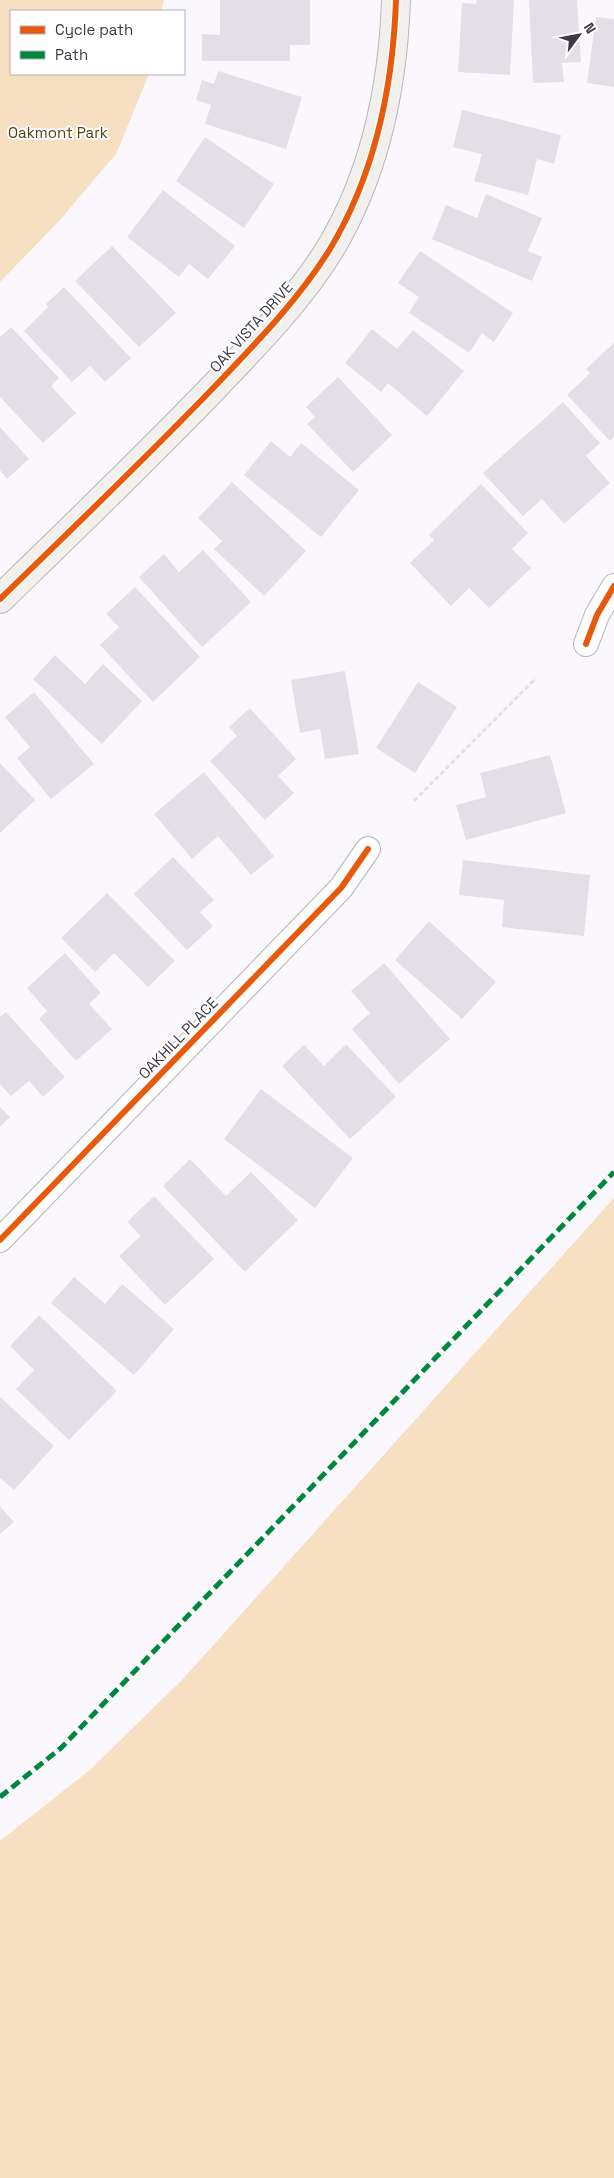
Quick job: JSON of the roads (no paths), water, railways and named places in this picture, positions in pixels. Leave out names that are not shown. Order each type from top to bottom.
[{"type":"street","name":"OAK VISTA DRIVE","points":[[0,599],[180,422],[239,361],[305,285],[330,248],[351,209],[377,136],[390,83],[395,37],[396,0]]},
{"type":"street","points":[[586,644],[597,615],[614,586]]},
{"type":"street","name":"OAKHILL PLACE","points":[[0,1240],[341,888],[368,850]]},
{"type":"park label","name":"Oakmont Park","points":[[58,132]]}]
